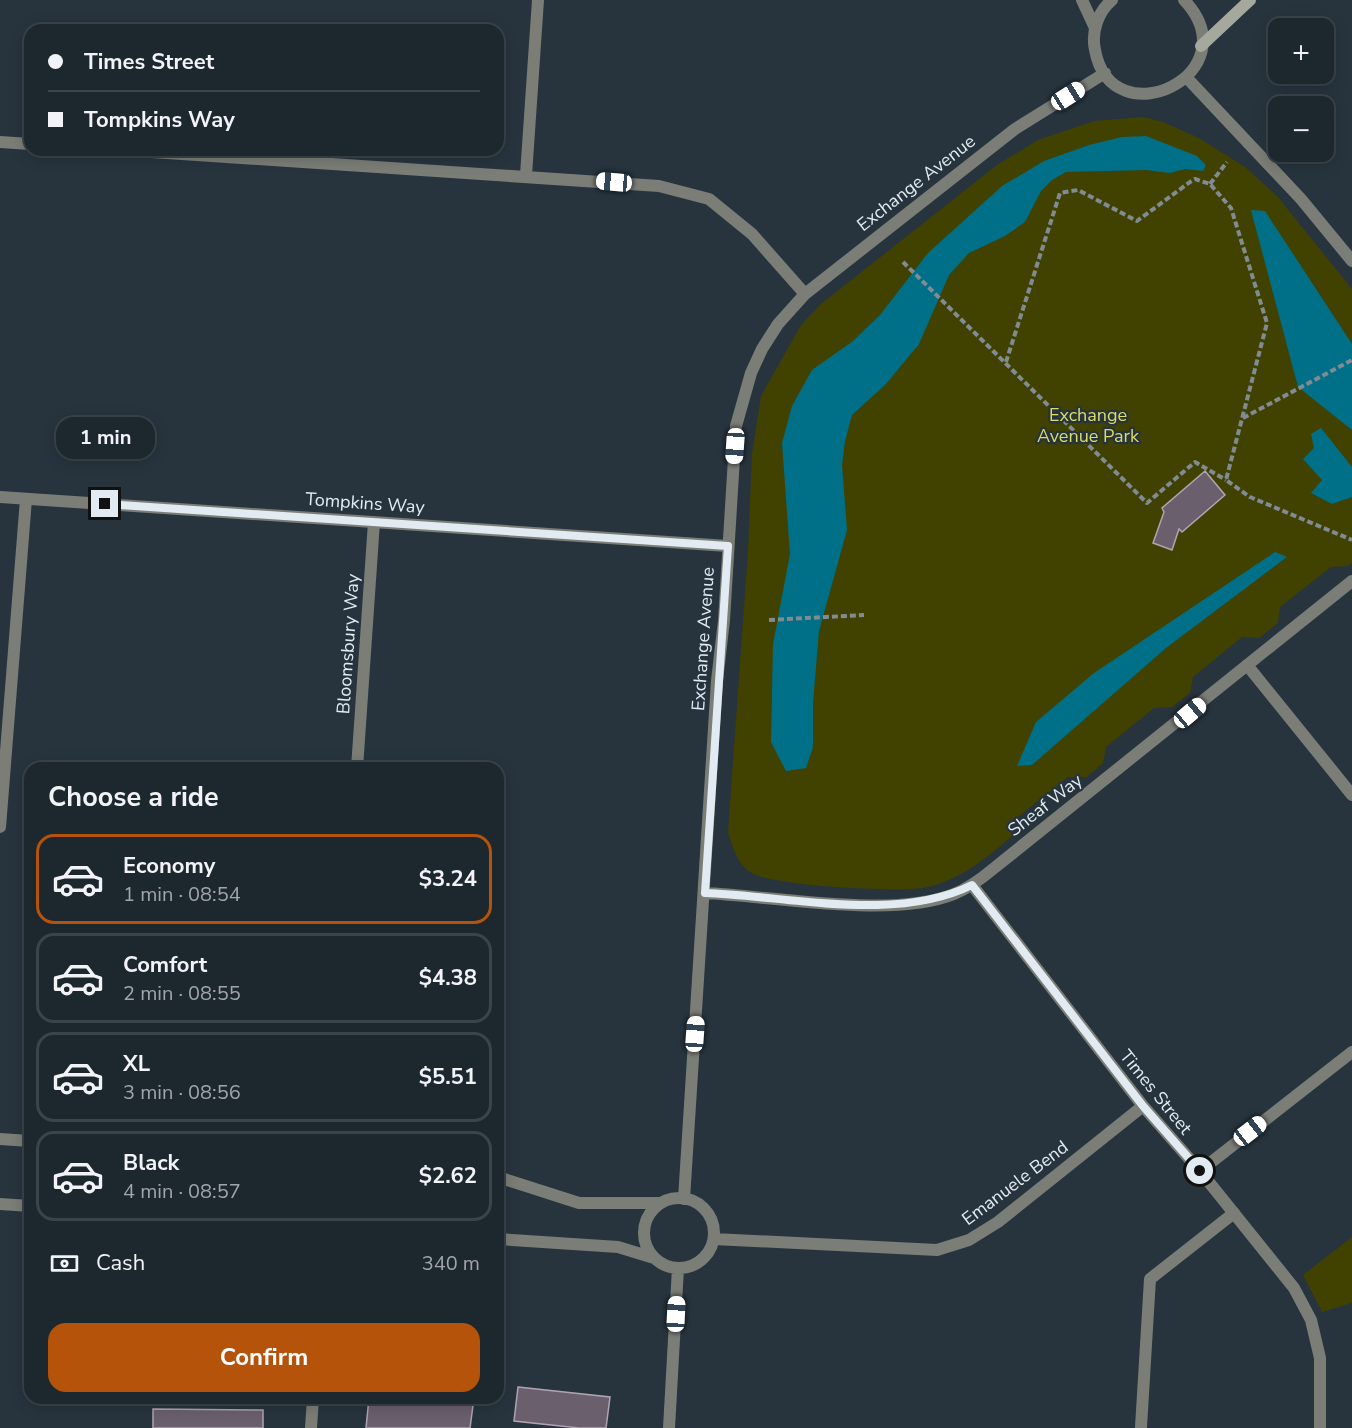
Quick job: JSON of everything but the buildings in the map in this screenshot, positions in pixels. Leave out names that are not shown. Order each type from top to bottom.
[{"type":"street","points":[[526,175],[538,0]]},
{"type":"street","points":[[1082,0],[1095,28],[1096,55],[1104,73],[1120,86],[1139,94],[1170,89],[1187,78],[1196,64],[1201,46],[1199,24],[1184,0]]},
{"type":"street","points":[[1095,28],[1102,11],[1112,0]]},
{"type":"street","points":[[1201,46],[1250,0]]},
{"type":"street","name":"Exchange Avenue","points":[[684,1198],[736,426],[744,394],[762,350],[778,324],[805,294],[1015,129],[1104,73]]},
{"type":"street","points":[[1187,78],[1300,199],[1352,261]]},
{"type":"street","points":[[0,142],[24,144]]},
{"type":"street","points":[[219,156],[526,175],[659,186],[709,199],[753,234],[805,294]]},
{"type":"street","name":"Tompkins Way","points":[[0,497],[728,546]]},
{"type":"street","points":[[0,826],[26,499]]},
{"type":"street","name":"Bloomsbury Way","points":[[357,762],[374,522]]},
{"type":"street","name":"Sheaf Way","points":[[705,893],[874,906],[935,900],[972,885],[1352,581]]},
{"type":"street","points":[[1247,665],[1352,795]]},
{"type":"street","name":"Times Street","points":[[972,885],[1143,1106],[1200,1171],[1294,1288],[1311,1320],[1320,1358],[1320,1428]]},
{"type":"street","points":[[1200,1171],[1352,1052]]},
{"type":"street","name":"Emanuele Bend","points":[[714,1239],[937,1250],[958,1244],[998,1222],[1143,1106]]},
{"type":"street","points":[[0,1139],[24,1141]]},
{"type":"street","points":[[504,1179],[579,1203],[662,1203],[684,1198],[693,1201],[708,1212],[712,1220],[714,1239],[712,1248],[700,1262],[678,1268],[665,1266],[654,1258],[618,1247],[504,1239]]},
{"type":"street","points":[[654,1258],[646,1246],[644,1232],[651,1211],[662,1203]]},
{"type":"street","points":[[0,1204],[24,1206]]},
{"type":"street","points":[[1140,1427],[1150,1279],[1234,1213]]},
{"type":"street","points":[[669,1428],[678,1268]]},
{"type":"street","points":[[311,1428],[313,1404]]},
{"type":"path","points":[[1210,184],[1227,162]]},
{"type":"path","points":[[1006,362],[1060,194],[1078,190],[1137,221],[1195,179],[1210,184],[1231,208],[1266,313],[1266,333],[1226,480]]},
{"type":"path","points":[[904,264],[1147,503],[1196,462],[1250,497],[1352,540]]},
{"type":"path","points":[[1243,418],[1352,360]]},
{"type":"path","points":[[770,621],[864,615]]},
{"type":"green space","name":"Exchange Avenue Park","points":[[1143,117],[1163,122],[1199,138],[1245,167],[1277,196],[1352,289],[1352,563],[1348,566],[1331,567],[1280,607],[1278,623],[1259,638],[1242,637],[1193,677],[1190,693],[1172,707],[1154,708],[1106,747],[1103,763],[1087,777],[1068,777],[1018,817],[1016,833],[986,858],[961,874],[942,883],[926,887],[887,889],[833,887],[781,881],[750,872],[738,859],[728,832],[748,551],[752,454],[761,396],[801,325],[821,304],[997,165],[1038,140],[1094,121]]},
{"type":"green space","points":[[1352,1237],[1352,1303],[1322,1312],[1303,1275]]},
{"type":"water","points":[[1146,136],[1197,156],[1206,165],[1203,171],[1185,169],[1170,173],[1146,170],[1066,172],[1052,180],[1041,191],[1025,222],[1005,236],[969,253],[949,275],[919,344],[886,384],[852,415],[842,465],[847,530],[819,631],[813,703],[813,747],[806,768],[786,771],[771,742],[773,644],[790,554],[782,443],[792,406],[812,370],[853,341],[880,315],[928,253],[1002,186],[1044,161],[1089,145],[1122,137]]},
{"type":"water","points":[[1251,210],[1265,211],[1352,344],[1352,430],[1298,387]]},
{"type":"water","points":[[1321,428],[1352,467],[1352,497],[1332,504],[1311,493],[1322,480],[1303,459],[1314,448],[1311,434]]},
{"type":"water","points":[[1275,552],[1287,557],[1166,648],[1032,765],[1017,766],[1036,722],[1094,673]]},
{"type":"route","points":[[105,504],[728,546],[724,620],[717,681],[705,893],[874,906],[935,900],[972,885],[1143,1106],[1200,1171]]}]
